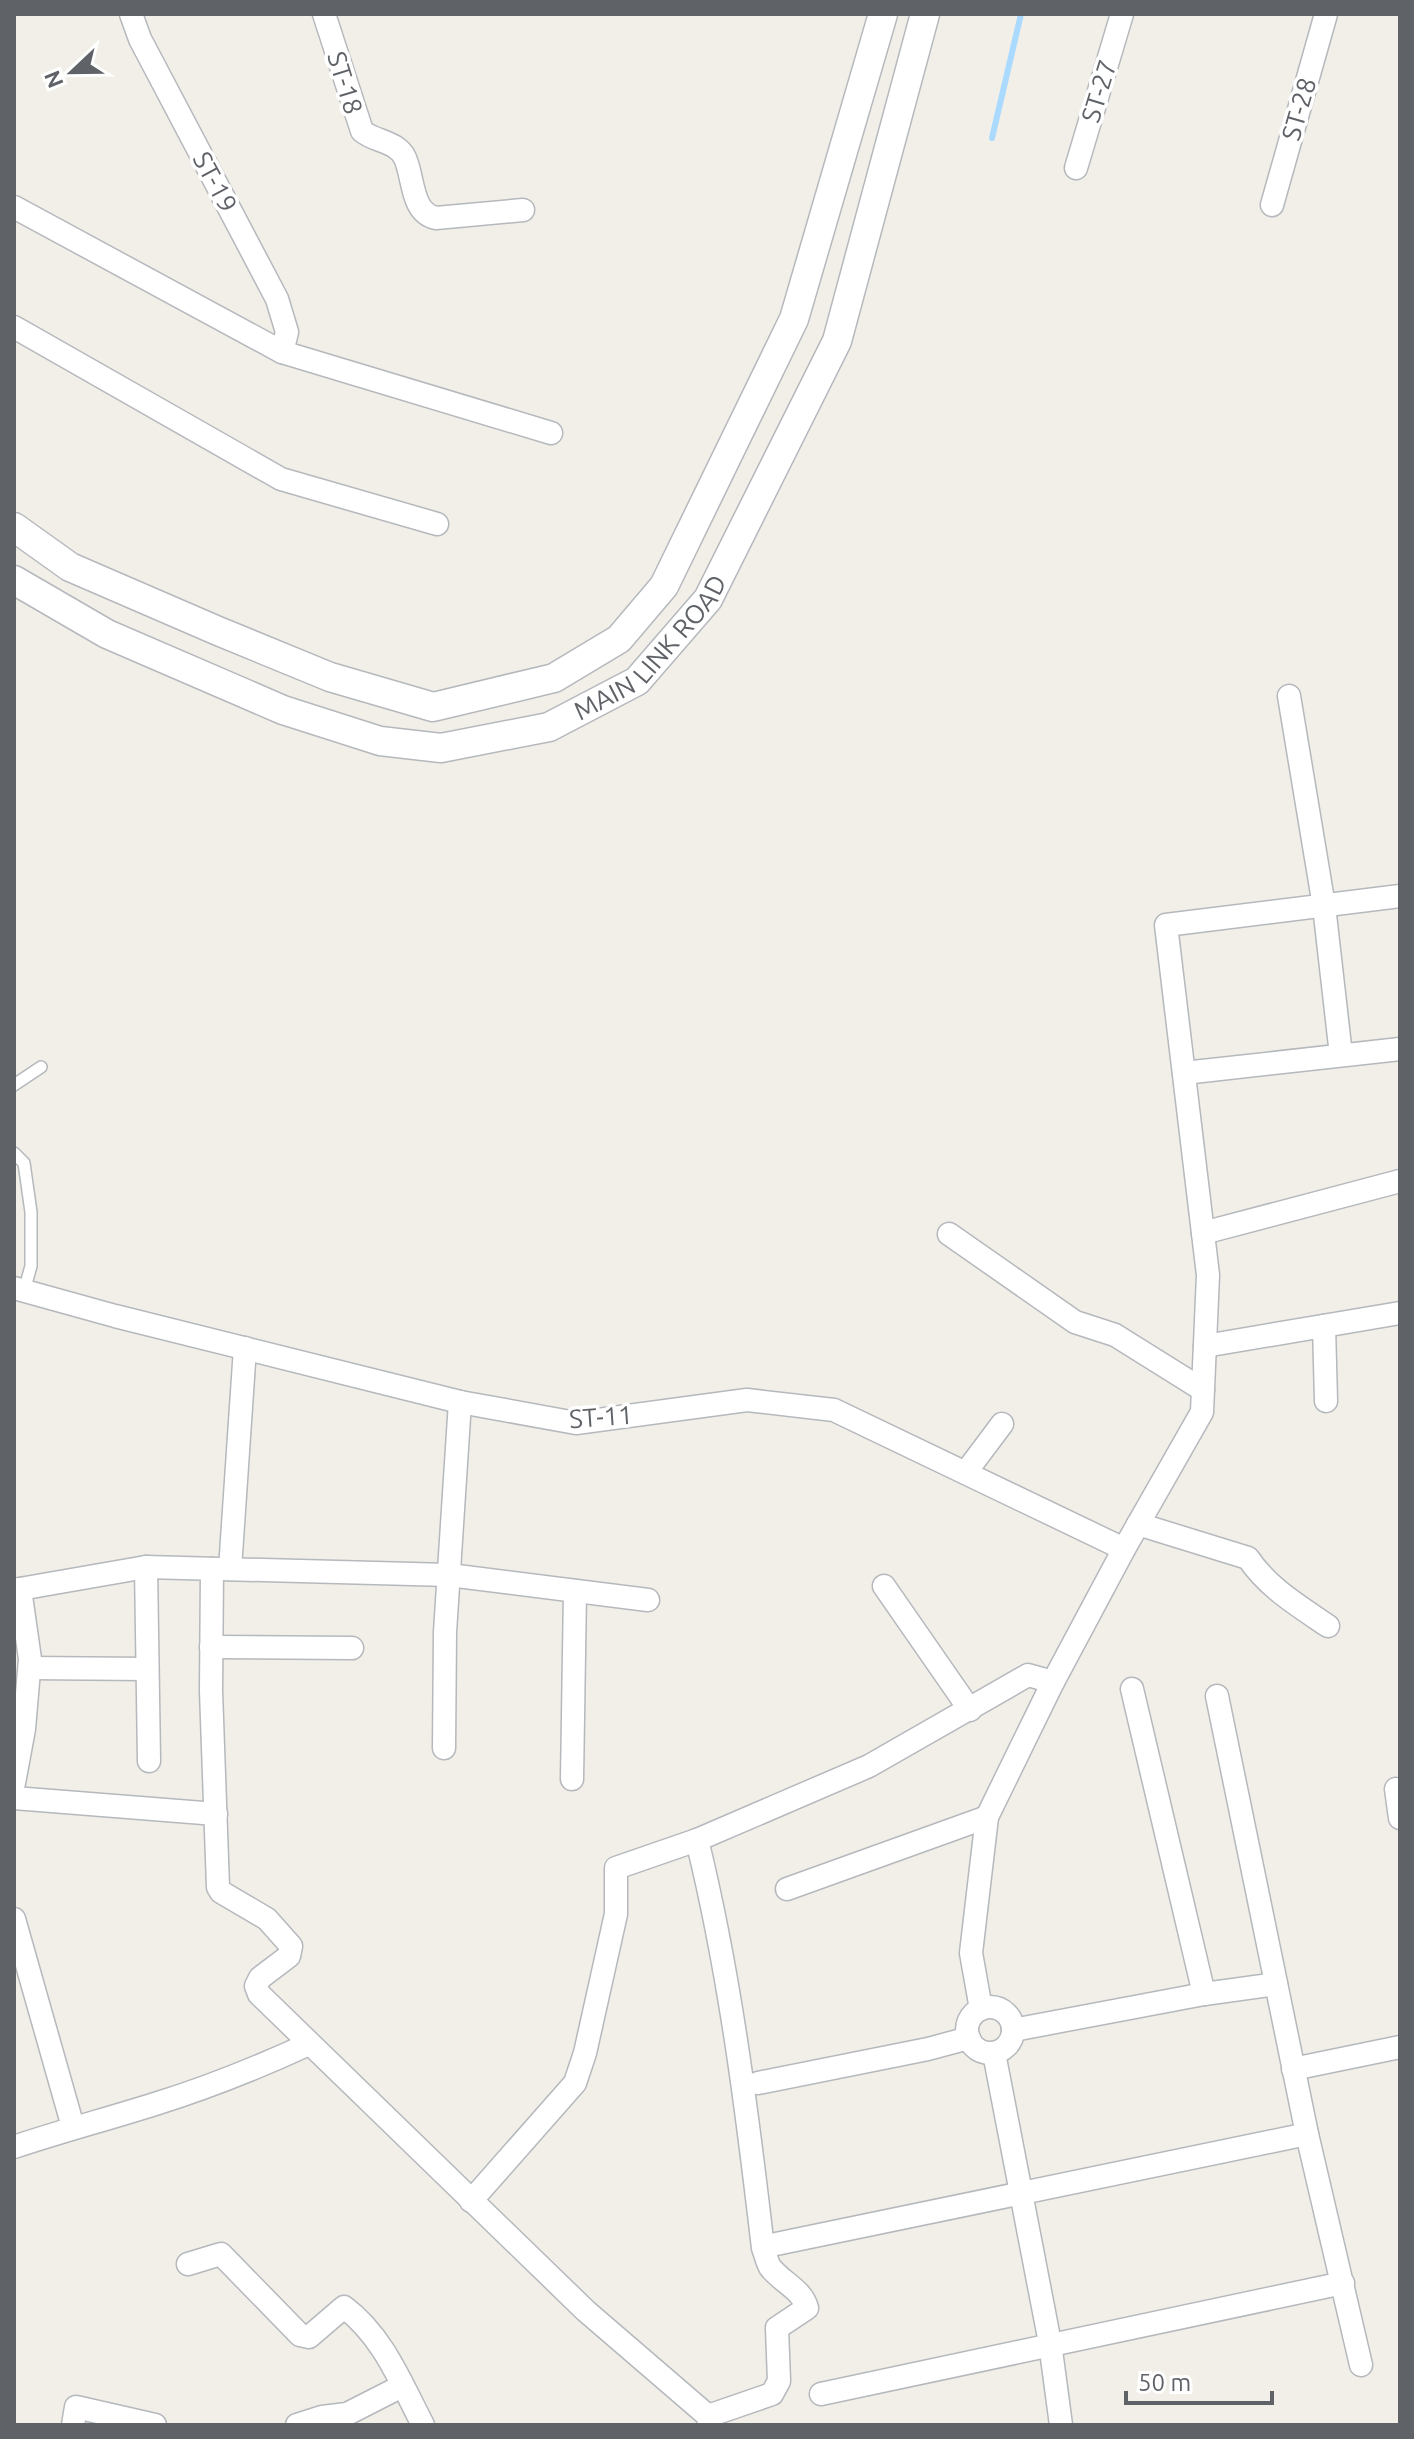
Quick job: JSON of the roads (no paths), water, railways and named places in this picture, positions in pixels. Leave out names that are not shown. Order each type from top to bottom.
[{"type":"street","name":"ST-19","points":[[131,14],[140,39],[277,299],[287,332],[282,352]]},
{"type":"street","name":"ST-18","points":[[324,14],[362,131],[401,150],[420,208],[427,216],[436,218],[523,210]]},
{"type":"street","name":"MAIN LINK ROAD","points":[[14,527],[70,567],[218,631],[330,677],[433,707],[554,678],[619,639],[664,586],[794,319],[883,14]]},
{"type":"street","name":"MAIN LINK ROAD","points":[[14,580],[107,634],[283,710],[380,741],[441,748],[549,727],[637,681],[708,599],[837,341],[925,14]]},
{"type":"street","name":"ST-27","points":[[1076,168],[1122,14]]},
{"type":"street","name":"ST-28","points":[[1272,205],[1326,14]]},
{"type":"street","points":[[14,207],[282,352],[551,433]]},
{"type":"street","points":[[14,327],[281,479],[437,524]]},
{"type":"street","points":[[1289,696],[1324,906],[1341,1055]]},
{"type":"street","points":[[981,2009],[971,1953],[987,1817],[1053,1682],[1202,1412],[1208,1275],[1166,925],[1400,896]]},
{"type":"street","points":[[1184,1073],[1400,1049]]},
{"type":"street","points":[[1203,1233],[1400,1181]]},
{"type":"street","points":[[949,1234],[1075,1322],[1115,1335],[1203,1390]]},
{"type":"street","name":"ST-11","points":[[19,1290],[460,1402],[576,1423],[747,1400],[834,1410],[1124,1549]]},
{"type":"street","points":[[1205,1346],[1400,1313]]},
{"type":"street","points":[[1324,1326],[1326,1401]]},
{"type":"street","points":[[245,1348],[211,1647],[218,1887],[221,1892],[267,1919],[291,1946],[289,1956],[260,1978],[256,1986],[259,1994],[586,2311],[709,2421],[772,2394],[779,2381],[777,2328],[807,2308],[797,2292],[770,2266],[763,2248],[736,2036],[718,1932],[697,1840]]},
{"type":"street","points":[[444,1748],[445,1632],[460,1402]]},
{"type":"street","points":[[966,1472],[1002,1424]]},
{"type":"street","points":[[1138,1524],[1248,1558],[1257,1572],[1281,1594],[1328,1626]]},
{"type":"street","points":[[146,1567],[149,1761]]},
{"type":"street","points":[[14,1783],[24,1729],[30,1668],[17,1589],[146,1567],[449,1575],[648,1600]]},
{"type":"street","points":[[884,1586],[970,1710]]},
{"type":"street","points":[[572,1779],[575,1591]]},
{"type":"street","points":[[211,1647],[352,1648]]},
{"type":"street","points":[[30,1668],[147,1669]]},
{"type":"street","points":[[471,2201],[575,2083],[585,2053],[616,1914],[616,1868],[697,1840],[869,1766],[1028,1675],[1053,1682]]},
{"type":"street","points":[[1132,1689],[1204,1994]]},
{"type":"street","points":[[1217,1696],[1293,2069],[1361,2365]]},
{"type":"street","points":[[1396,1789],[1400,1818]]},
{"type":"street","points":[[14,1798],[216,1814]]},
{"type":"street","points":[[787,1889],[987,1817]]},
{"type":"street","points":[[14,1919],[73,2127]]},
{"type":"street","points":[[1013,2030],[1204,1994],[1276,1984]]},
{"type":"street","points":[[988,2007],[1003,2011],[1012,2022],[1010,2042],[994,2053],[979,2050],[969,2038],[968,2024],[981,2009],[988,2007]]},
{"type":"street","points":[[758,2083],[969,2038]]},
{"type":"street","points":[[14,2147],[157,2104],[261,2066],[309,2044]]},
{"type":"street","points":[[1293,2069],[1400,2047]]},
{"type":"street","points":[[994,2053],[1050,2343],[1061,2425]]},
{"type":"street","points":[[776,2244],[1307,2134]]},
{"type":"street","points":[[188,2264],[221,2254],[300,2335],[309,2337],[344,2307],[365,2324],[380,2344],[423,2425]]},
{"type":"street","points":[[821,2394],[1343,2283]]},
{"type":"street","points":[[297,2425],[322,2417],[347,2414],[402,2386]]},
{"type":"street","points":[[73,2425],[76,2407],[155,2425]]},
{"type":"lane","points":[[14,1085],[41,1067]]},
{"type":"lane","points":[[14,1153],[24,1163],[31,1212],[31,1266],[19,1290]]},
{"type":"waterway","points":[[992,138],[1021,14]]}]
